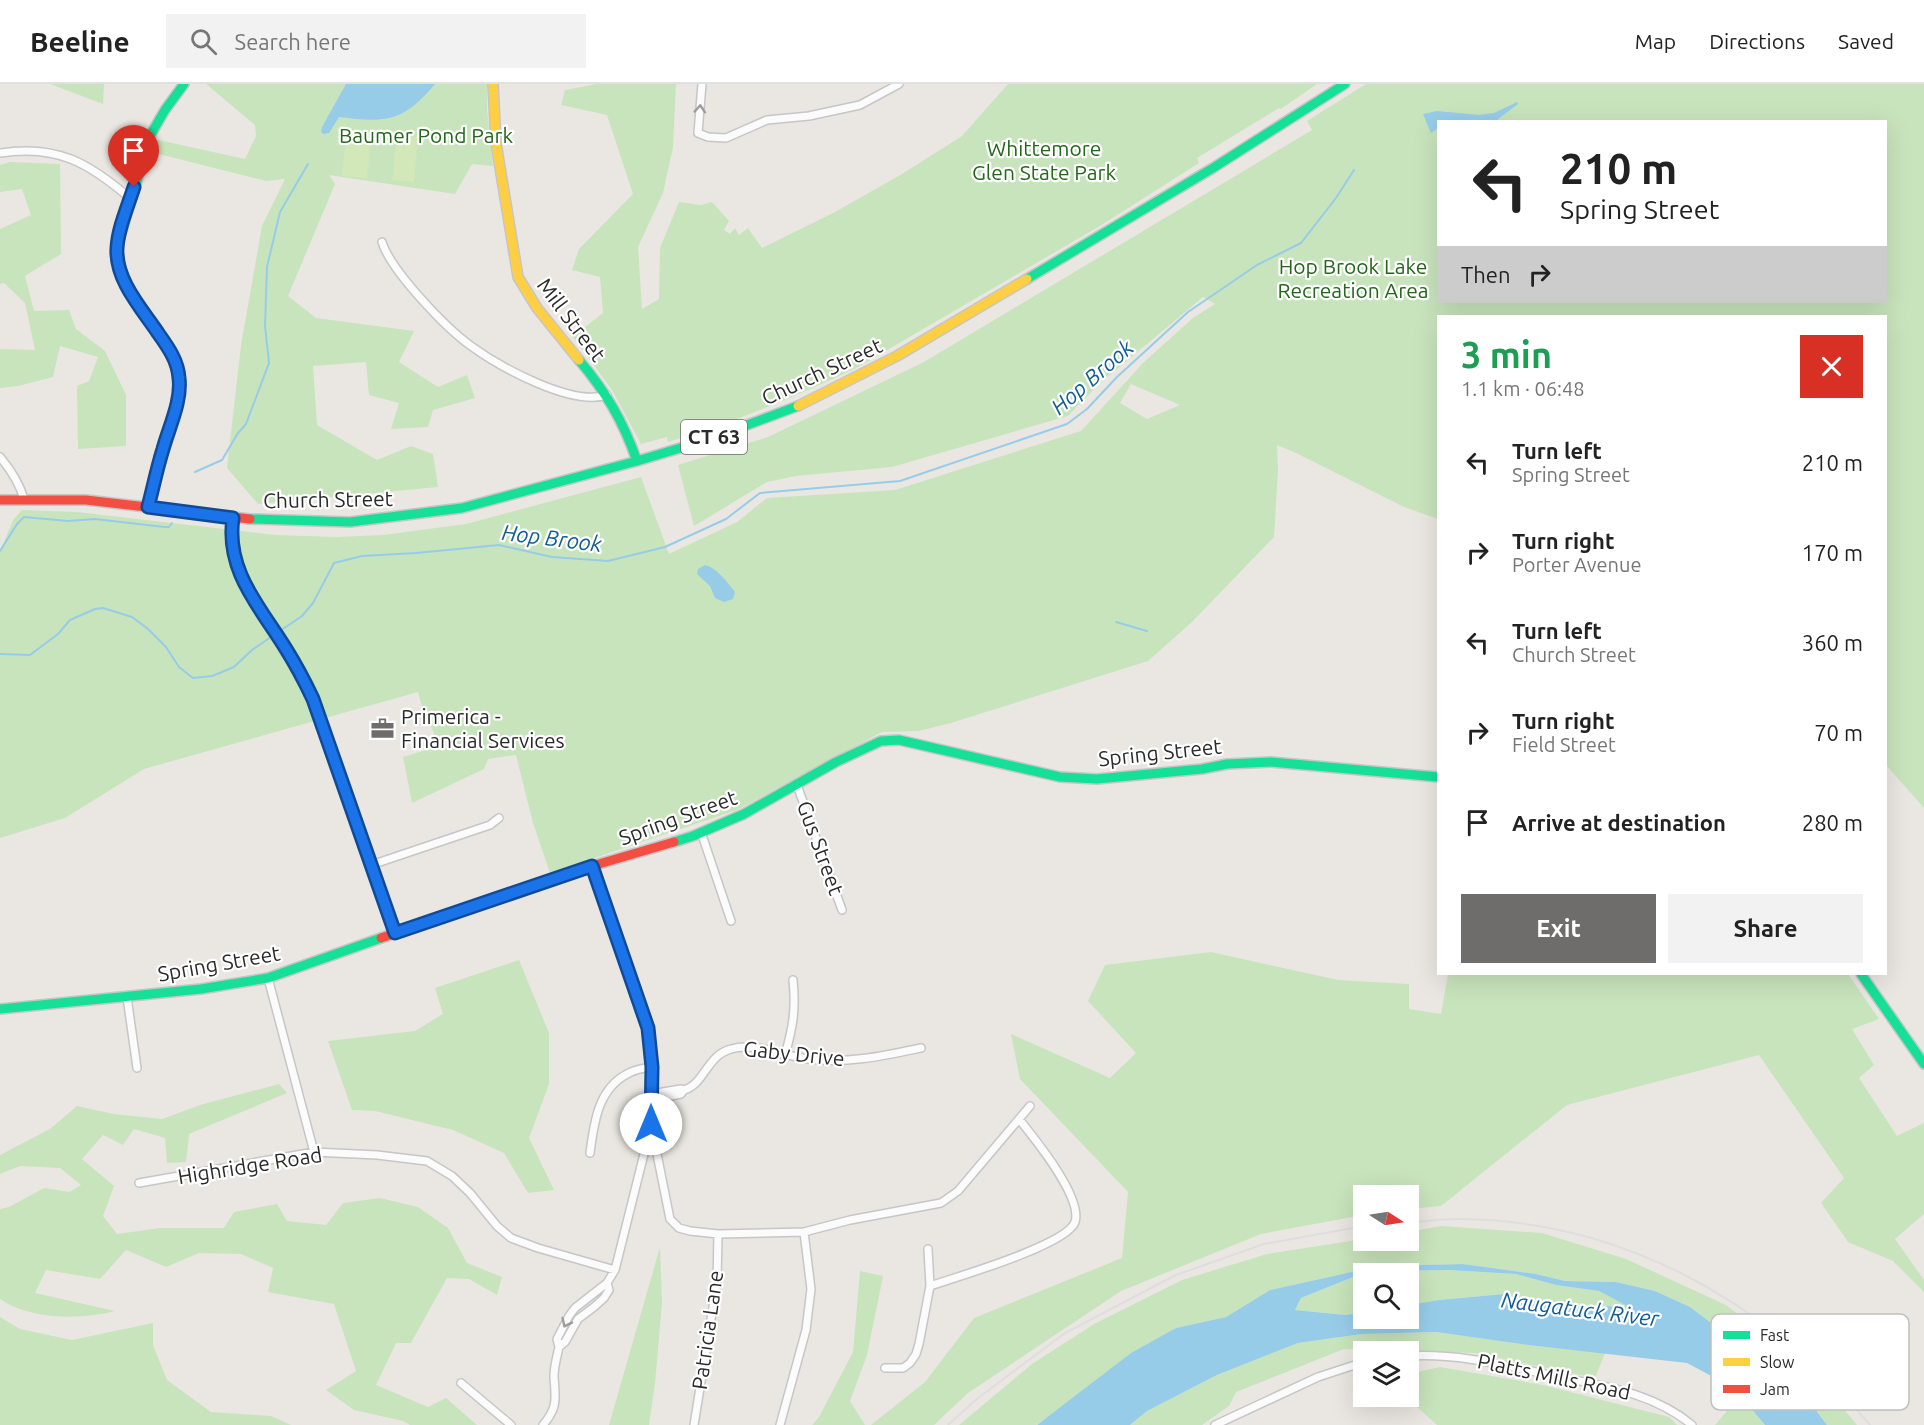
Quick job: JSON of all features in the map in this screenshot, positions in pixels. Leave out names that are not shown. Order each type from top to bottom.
[{"type":"main road","points":[[148,507],[176,405],[179,376],[171,352],[135,300],[122,276],[117,246],[152,134],[165,110],[184,84]]},
{"type":"main road","name":"Mill Street","points":[[493,84],[496,143],[518,277],[526,294],[539,312],[607,395],[621,420],[637,460]]},
{"type":"main road","name":"Church Street","points":[[0,500],[86,500],[233,518],[350,522],[417,515],[488,502],[707,440],[793,409],[897,356],[1213,168],[1346,84]]},
{"type":"main road","name":"Spring Street","points":[[0,1009],[201,989],[268,978],[592,866],[701,832],[744,814],[872,744],[889,740],[927,746],[1060,777],[1097,779],[1250,762],[1437,777]]},
{"type":"main road","points":[[1862,975],[1924,1064]]},
{"type":"street","points":[[702,84],[698,134],[726,138],[767,120],[809,116],[860,105],[899,84]]},
{"type":"street","points":[[0,153],[22,150],[64,155],[96,171],[130,199]]},
{"type":"street","points":[[382,242],[388,257],[405,279],[437,315],[471,346],[523,377],[554,389],[591,398],[607,395]]},
{"type":"street","points":[[0,457],[13,473],[24,499]]},
{"type":"street","points":[[233,518],[232,536],[237,568],[246,588],[299,671],[313,699],[395,933]]},
{"type":"street","name":"Gus Street","points":[[797,785],[842,910]]},
{"type":"street","points":[[371,865],[490,825],[499,818]]},
{"type":"street","points":[[701,832],[731,921]]},
{"type":"street","points":[[592,866],[648,1028],[652,1067],[651,1124],[670,1219],[679,1228],[718,1234],[804,1232],[850,1220],[941,1203],[957,1191],[1030,1106]]},
{"type":"street","points":[[268,978],[314,1152]]},
{"type":"street","points":[[785,1055],[795,1012],[793,980]]},
{"type":"street","points":[[127,997],[137,1068]]},
{"type":"street","name":"Gaby Drive","points":[[651,1094],[671,1096],[681,1094],[693,1086],[715,1057],[730,1049],[750,1047],[807,1059],[849,1061],[921,1048]]},
{"type":"street","points":[[590,1153],[593,1127],[600,1104],[611,1085],[630,1072],[652,1067]]},
{"type":"street","points":[[930,1286],[1023,1255],[1067,1232],[1075,1221],[1075,1208],[1064,1182],[1019,1119]]},
{"type":"street","points":[[543,1425],[550,1415],[556,1396],[554,1374],[559,1347],[557,1339],[575,1308],[607,1283],[615,1270],[651,1124]]},
{"type":"street","name":"Highridge Road","points":[[139,1183],[314,1152],[377,1155],[426,1161],[452,1176],[470,1193],[497,1226],[511,1238],[615,1270]]},
{"type":"street","points":[[780,1425],[806,1330],[811,1289],[804,1232]]},
{"type":"street","name":"Patricia Lane","points":[[694,1425],[717,1282],[718,1234]]},
{"type":"street","points":[[885,1368],[903,1368],[916,1354],[930,1286],[928,1249]]},
{"type":"street","name":"Platts Mills Road","points":[[1419,1356],[1475,1359],[1607,1386],[1654,1402],[1692,1425]]},
{"type":"street","points":[[1217,1425],[1318,1377],[1353,1366]]},
{"type":"street","points":[[460,1383],[511,1425]]},
{"type":"green space","points":[[50,84],[104,84],[103,104]]},
{"type":"green space","name":"Baumer Pond Park","points":[[206,84],[487,84],[487,109],[493,166],[472,164],[455,194],[329,175],[335,184],[288,296],[316,318],[414,331],[399,362],[438,387],[467,375],[475,398],[433,410],[428,427],[391,429],[399,403],[369,395],[366,362],[313,366],[317,425],[377,460],[411,446],[433,454],[438,487],[258,504],[227,468],[241,345],[262,226],[285,179],[266,181],[151,152],[154,139],[245,159],[256,136],[255,125]]},
{"type":"green space","name":"Whittemore Glen State Park","points":[[596,84],[676,84],[673,147],[663,193],[638,247],[642,309],[659,299],[660,248],[679,202],[701,205],[712,202],[729,221],[724,230],[730,234],[735,228],[739,235],[748,228],[762,248],[835,212],[962,136],[1008,84],[1317,84],[1281,109],[1279,108],[1197,158],[1199,163],[1100,226],[858,367],[788,399],[717,426],[668,442],[667,437],[641,444],[612,390],[579,345],[580,343],[572,337],[603,313],[600,277],[572,270],[579,249],[633,194],[607,115],[561,105],[565,90]]},
{"type":"green space","name":"Hop Brook Lake Recreation Area","points":[[1366,84],[1924,84],[1924,808],[1887,766],[1887,315],[1437,315],[1437,519],[1404,507],[1277,445],[1278,471],[1274,537],[1191,623],[1148,661],[951,723],[919,731],[882,732],[737,810],[550,873],[533,823],[516,755],[488,759],[484,769],[412,803],[403,757],[439,746],[430,724],[426,721],[418,692],[144,769],[65,818],[0,838],[0,552],[13,520],[22,510],[77,512],[275,535],[336,537],[383,535],[466,524],[641,477],[669,554],[737,522],[767,498],[895,490],[1081,431],[1144,362],[1193,318],[1215,304],[1203,297],[1098,385],[1068,416],[892,467],[796,476],[767,482],[694,526],[678,465],[768,437],[924,362],[1312,130],[1307,121]],"holes":[[[1131,384],[1180,405],[1147,419],[1120,403]]]},
{"type":"green space","points":[[346,134],[371,137],[367,178],[342,176]]},
{"type":"green space","points":[[397,135],[418,137],[414,182],[392,180]]},
{"type":"green space","points":[[10,162],[60,164],[61,254],[25,276],[34,311],[69,310],[76,329],[105,351],[126,395],[126,446],[78,449],[77,386],[89,381],[98,357],[60,346],[53,377],[0,388],[0,349],[35,350],[25,303],[4,283],[0,284],[0,229],[31,215],[22,189],[0,192],[0,165]]},
{"type":"green space","points":[[1211,952],[1338,980],[1409,984],[1409,1009],[1441,1014],[1448,975],[1849,975],[1879,1019],[1852,1029],[1874,1065],[1859,1078],[1897,1136],[1924,1123],[1924,1214],[1895,1239],[1924,1280],[1924,1292],[1893,1261],[1848,1242],[1821,1203],[1844,1178],[1759,1055],[1567,1105],[1441,1206],[1419,1208],[1419,1185],[1353,1185],[1353,1217],[1261,1234],[1121,1291],[968,1393],[934,1425],[871,1425],[925,1382],[974,1318],[1122,1258],[1128,1192],[1020,1079],[1011,1034],[1110,1078],[1136,1053],[1088,1001],[1105,965]]},
{"type":"green space","points":[[519,960],[549,1033],[549,1084],[529,1138],[554,1190],[528,1193],[504,1153],[453,1130],[375,1111],[352,1110],[328,1041],[415,1031],[443,1014],[435,988]]},
{"type":"green space","points":[[279,1084],[287,1093],[189,1134],[186,1162],[167,1163],[165,1138],[134,1129],[123,1145],[103,1135],[82,1159],[114,1186],[103,1216],[117,1234],[160,1228],[224,1228],[234,1212],[277,1204],[287,1221],[326,1225],[343,1203],[380,1198],[418,1207],[448,1228],[467,1263],[502,1277],[497,1295],[469,1279],[447,1278],[411,1343],[396,1343],[376,1385],[428,1407],[446,1398],[477,1425],[410,1425],[403,1421],[354,1410],[326,1390],[356,1371],[334,1304],[268,1292],[273,1268],[241,1254],[199,1253],[166,1267],[126,1250],[100,1279],[46,1270],[35,1293],[115,1311],[102,1314],[72,1317],[41,1314],[12,1306],[0,1299],[0,1209],[9,1207],[44,1188],[70,1192],[81,1185],[60,1168],[20,1166],[0,1174],[0,1155],[50,1129],[77,1106],[114,1114],[162,1119],[200,1105]]},
{"type":"green space","points":[[1441,1226],[1542,1233],[1626,1259],[1726,1305],[1738,1314],[1711,1314],[1711,1323],[1690,1307],[1655,1291],[1616,1282],[1565,1281],[1536,1274],[1463,1264],[1353,1263],[1353,1272],[1270,1290],[1226,1317],[1176,1328],[1036,1425],[959,1425],[1032,1364],[1094,1324],[1182,1280],[1267,1254],[1353,1241],[1353,1251],[1419,1251],[1419,1230]]},
{"type":"green space","points":[[660,1247],[662,1303],[649,1425],[609,1425]]},
{"type":"green space","points":[[860,1271],[883,1276],[867,1355],[850,1401],[865,1425],[812,1425],[819,1417],[853,1352]]},
{"type":"green space","points":[[1419,1271],[1516,1274],[1556,1285],[1599,1291],[1628,1306],[1563,1307],[1504,1294],[1419,1303]]},
{"type":"green space","points":[[1353,1277],[1353,1314],[1295,1310],[1301,1298]]},
{"type":"green space","points":[[0,1317],[20,1329],[72,1340],[153,1323],[153,1345],[167,1380],[211,1412],[271,1416],[291,1425],[0,1425]]},
{"type":"green space","points":[[1436,1332],[1605,1353],[1595,1378],[1475,1353],[1419,1351],[1419,1341],[1353,1341],[1353,1349],[1344,1349],[1236,1392],[1229,1406],[1202,1425],[1130,1425],[1147,1411],[1217,1375],[1298,1343],[1362,1334]]},
{"type":"green space","points":[[1440,1367],[1543,1385],[1669,1417],[1677,1425],[1437,1425],[1417,1407],[1419,1407],[1419,1372]]},
{"type":"green space","points":[[1728,1410],[1752,1410],[1765,1425],[1715,1425]]},
{"type":"green space","points":[[1816,1410],[1845,1410],[1857,1425],[1827,1425]]},
{"type":"water","points":[[346,84],[435,84],[424,97],[403,113],[393,117],[370,120],[339,117],[329,133],[323,134],[322,127]]},
{"type":"water","points":[[1517,102],[1518,104],[1498,120],[1437,120],[1437,129],[1431,133],[1423,114],[1437,111],[1479,115],[1494,113]]},
{"type":"water","points":[[705,565],[718,572],[729,584],[735,592],[733,599],[724,602],[715,598],[710,586],[697,574],[698,569]]},
{"type":"water","name":"Naugatuck River","points":[[1463,1264],[1536,1274],[1565,1281],[1616,1282],[1655,1291],[1690,1307],[1711,1323],[1711,1376],[1687,1363],[1436,1332],[1362,1334],[1298,1343],[1217,1375],[1147,1411],[1130,1425],[1037,1425],[1131,1353],[1176,1328],[1226,1317],[1270,1290],[1353,1272],[1353,1277],[1301,1298],[1295,1310],[1353,1314],[1353,1329],[1419,1329],[1419,1303],[1439,1300],[1504,1294],[1563,1307],[1627,1306],[1599,1291],[1556,1285],[1516,1274],[1419,1271],[1419,1265]]},
{"type":"water","points":[[1752,1410],[1816,1410],[1827,1425],[1765,1425]]},
{"type":"waterway","points":[[195,472],[222,460],[246,424],[269,363],[265,326],[267,267],[280,212],[308,164]]},
{"type":"waterway","name":"Hop Brook","points":[[0,654],[30,655],[58,634],[70,620],[103,608],[132,617],[148,629],[166,647],[179,667],[193,678],[212,676],[234,667],[252,650],[302,616],[313,603],[334,563],[362,556],[499,545],[552,557],[608,561],[665,547],[726,519],[760,493],[900,481],[1067,424],[1087,409],[1117,377],[1188,312],[1257,265],[1301,243],[1336,198],[1354,170]]},
{"type":"waterway","points":[[0,551],[24,517],[68,521],[95,519],[164,527],[169,527],[172,523]]},
{"type":"waterway","points":[[1116,622],[1147,631]]},
{"type":"railway","points":[[1419,1222],[1459,1219],[1519,1223],[1578,1234],[1634,1252],[1687,1276],[1749,1314]]},
{"type":"railway","points":[[948,1425],[978,1398],[1065,1333],[1176,1275],[1264,1244],[1353,1228]]},
{"type":"railway","points":[[1856,1410],[1870,1425]]},
{"type":"traffic: fast","points":[[148,507],[179,392],[179,376],[171,352],[135,300],[122,276],[117,246],[151,134],[184,84]]},
{"type":"traffic: fast","points":[[1027,279],[1213,168],[1345,84]]},
{"type":"traffic: fast","points":[[579,360],[613,408],[637,461]]},
{"type":"traffic: fast","points":[[250,519],[350,522],[462,508],[707,440],[798,406]]},
{"type":"traffic: fast","points":[[674,842],[744,814],[836,762],[881,741],[899,740],[1060,777],[1097,779],[1202,769],[1227,764],[1271,762],[1437,777]]},
{"type":"traffic: fast","points":[[0,1009],[201,989],[268,978],[381,938]]},
{"type":"traffic: fast","points":[[1862,975],[1924,1064]]},
{"type":"traffic: slow","points":[[493,84],[496,143],[518,277],[537,308],[579,360]]},
{"type":"traffic: slow","points":[[798,406],[897,356],[1027,279]]},
{"type":"traffic: jam","points":[[0,500],[86,500],[250,519]]},
{"type":"traffic: jam","points":[[381,938],[592,866],[674,842]]},
{"type":"place","name":"Primerica - Financial Services","points":[[383,729]]},
{"type":"route","points":[[134,187],[117,246],[119,265],[122,276],[135,300],[171,352],[177,364],[180,384],[148,507],[233,518],[232,536],[237,568],[254,602],[307,685],[395,933],[592,866],[648,1028],[652,1067],[651,1124]]}]
